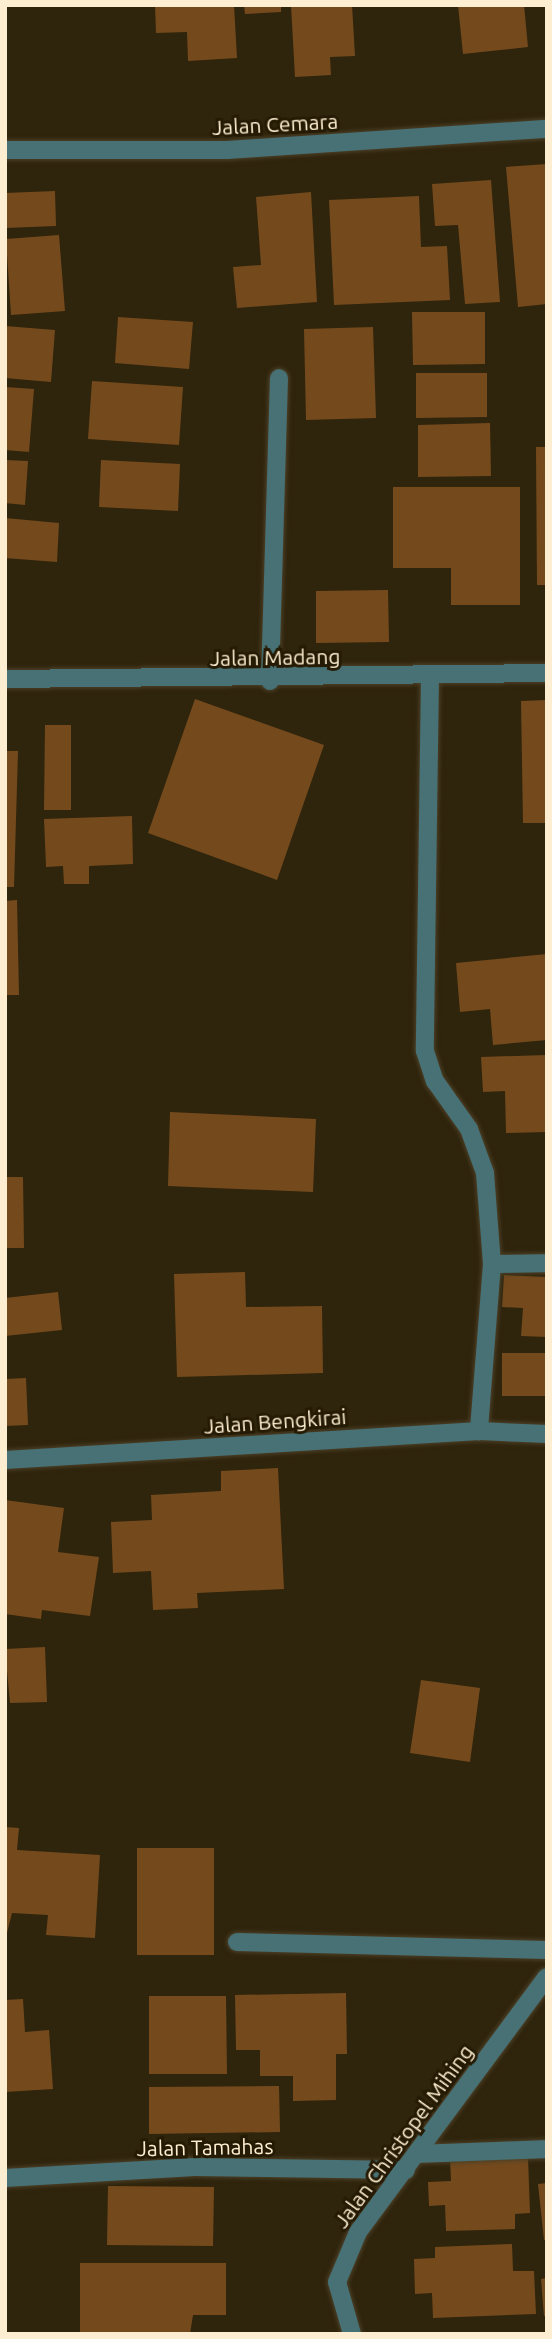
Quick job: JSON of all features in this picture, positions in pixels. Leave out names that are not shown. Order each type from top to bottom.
[{"type":"street","name":"Jalan Cemara","points":[[5,150],[227,150],[547,129]]},
{"type":"street","points":[[270,681],[279,378]]},
{"type":"street","name":"Jalan Madang","points":[[5,679],[270,681],[547,673]]},
{"type":"street","points":[[430,675],[425,1051],[435,1081],[480,1154],[492,1264],[480,1431]]},
{"type":"street","points":[[492,1264],[547,1263]]},
{"type":"street","name":"Jalan Bengkirai","points":[[5,1460],[480,1431],[547,1434]]},
{"type":"street","points":[[237,1942],[547,1950]]},
{"type":"street","name":"Jalan Christopel Mihing","points":[[352,2334],[337,2282],[358,2232],[547,1977]]},
{"type":"street","points":[[418,2154],[547,2149]]},
{"type":"street","name":"Jalan Tamahas","points":[[5,2178],[195,2167],[406,2170]]},
{"type":"building","points":[[155,5],[234,5],[237,58],[188,61],[187,32],[156,33]]},
{"type":"building","points":[[244,5],[281,5],[281,12],[245,14]]},
{"type":"building","points":[[291,5],[352,5],[355,56],[330,57],[331,75],[295,77]]},
{"type":"building","points":[[458,5],[524,5],[528,47],[463,54]]},
{"type":"building","points":[[547,164],[547,304],[518,307],[506,167]]},
{"type":"building","points":[[491,180],[500,302],[465,304],[458,225],[435,226],[432,184]]},
{"type":"building","points":[[55,191],[56,226],[5,228],[5,193]]},
{"type":"building","points":[[311,192],[317,302],[237,308],[233,267],[261,265],[256,197]]},
{"type":"building","points":[[419,196],[421,247],[447,246],[450,300],[334,305],[329,200]]},
{"type":"building","points":[[59,235],[65,311],[11,315],[6,239]]},
{"type":"building","points":[[412,312],[485,312],[485,364],[413,365]]},
{"type":"building","points":[[118,317],[193,322],[189,369],[115,363]]},
{"type":"building","points":[[5,326],[55,330],[51,382],[5,378]]},
{"type":"building","points":[[373,327],[376,418],[306,420],[304,329]]},
{"type":"building","points":[[416,373],[487,373],[487,417],[416,418]]},
{"type":"building","points":[[92,381],[183,387],[179,445],[88,439]]},
{"type":"building","points":[[5,387],[34,389],[29,452],[5,450]]},
{"type":"building","points":[[490,423],[491,476],[418,477],[418,425]]},
{"type":"building","points":[[536,447],[547,447],[547,585],[537,585]]},
{"type":"building","points":[[5,460],[28,461],[25,505],[5,503]]},
{"type":"building","points":[[101,460],[180,464],[178,511],[99,507]]},
{"type":"building","points":[[393,487],[520,487],[520,605],[451,605],[451,568],[393,568]]},
{"type":"building","points":[[5,518],[59,523],[57,562],[5,558]]},
{"type":"building","points":[[388,590],[389,642],[316,643],[316,591]]},
{"type":"building","points":[[195,699],[324,745],[277,880],[148,833]]},
{"type":"building","points":[[547,700],[547,823],[523,823],[521,701]]},
{"type":"building","points":[[45,725],[71,725],[71,810],[44,810]]},
{"type":"building","points":[[5,751],[18,751],[14,887],[5,887]]},
{"type":"building","points":[[132,816],[133,864],[89,866],[89,884],[64,884],[63,866],[46,867],[44,819]]},
{"type":"building","points":[[17,900],[19,995],[5,995],[5,901]]},
{"type":"building","points":[[547,954],[547,1040],[493,1045],[490,1009],[460,1012],[456,963]]},
{"type":"building","points":[[547,1055],[547,1132],[506,1133],[505,1091],[483,1092],[481,1057]]},
{"type":"building","points":[[170,1112],[316,1119],[313,1192],[168,1186]]},
{"type":"building","points":[[5,1177],[23,1177],[24,1248],[5,1248]]},
{"type":"building","points":[[245,1272],[246,1307],[322,1306],[323,1373],[177,1377],[174,1274]]},
{"type":"building","points":[[504,1275],[547,1277],[547,1337],[521,1336],[523,1308],[502,1307]]},
{"type":"building","points":[[58,1292],[62,1330],[5,1336],[5,1298]]},
{"type":"building","points":[[502,1353],[547,1353],[547,1396],[502,1396]]},
{"type":"building","points":[[26,1378],[28,1425],[5,1426],[5,1379]]},
{"type":"building","points":[[278,1468],[284,1589],[197,1593],[198,1608],[153,1610],[151,1571],[113,1573],[111,1522],[152,1520],[151,1495],[221,1491],[221,1471]]},
{"type":"building","points":[[5,1500],[64,1508],[58,1552],[99,1557],[90,1616],[42,1610],[41,1619],[5,1614]]},
{"type":"building","points":[[45,1647],[47,1702],[10,1703],[5,1649]]},
{"type":"building","points":[[421,1680],[480,1688],[470,1762],[410,1753]]},
{"type":"building","points":[[5,1827],[19,1828],[17,1850],[100,1855],[95,1938],[46,1935],[48,1915],[12,1913],[5,1941]]},
{"type":"building","points":[[137,1848],[214,1848],[214,1955],[137,1955]]},
{"type":"building","points":[[346,1993],[347,2054],[336,2054],[336,2100],[293,2101],[293,2076],[260,2076],[260,2050],[236,2050],[235,1995]]},
{"type":"building","points":[[149,1996],[226,1996],[227,2074],[149,2074]]},
{"type":"building","points":[[23,1999],[25,2032],[49,2030],[53,2089],[5,2092],[5,2000]]},
{"type":"building","points":[[279,2086],[280,2132],[149,2134],[149,2087]]},
{"type":"building","points":[[528,2157],[530,2213],[515,2214],[515,2229],[446,2231],[445,2205],[429,2206],[428,2182],[451,2181],[450,2159]]},
{"type":"building","points":[[547,2183],[547,2240],[544,2240],[538,2184]]},
{"type":"building","points":[[108,2186],[214,2187],[213,2246],[107,2245]]},
{"type":"building","points":[[512,2244],[513,2271],[534,2271],[536,2314],[433,2318],[432,2293],[415,2294],[414,2259],[435,2258],[435,2247]]},
{"type":"building","points":[[80,2263],[226,2263],[226,2315],[193,2315],[190,2334],[80,2334]]},
{"type":"building","points":[[547,2278],[547,2315],[544,2316],[541,2279]]}]
